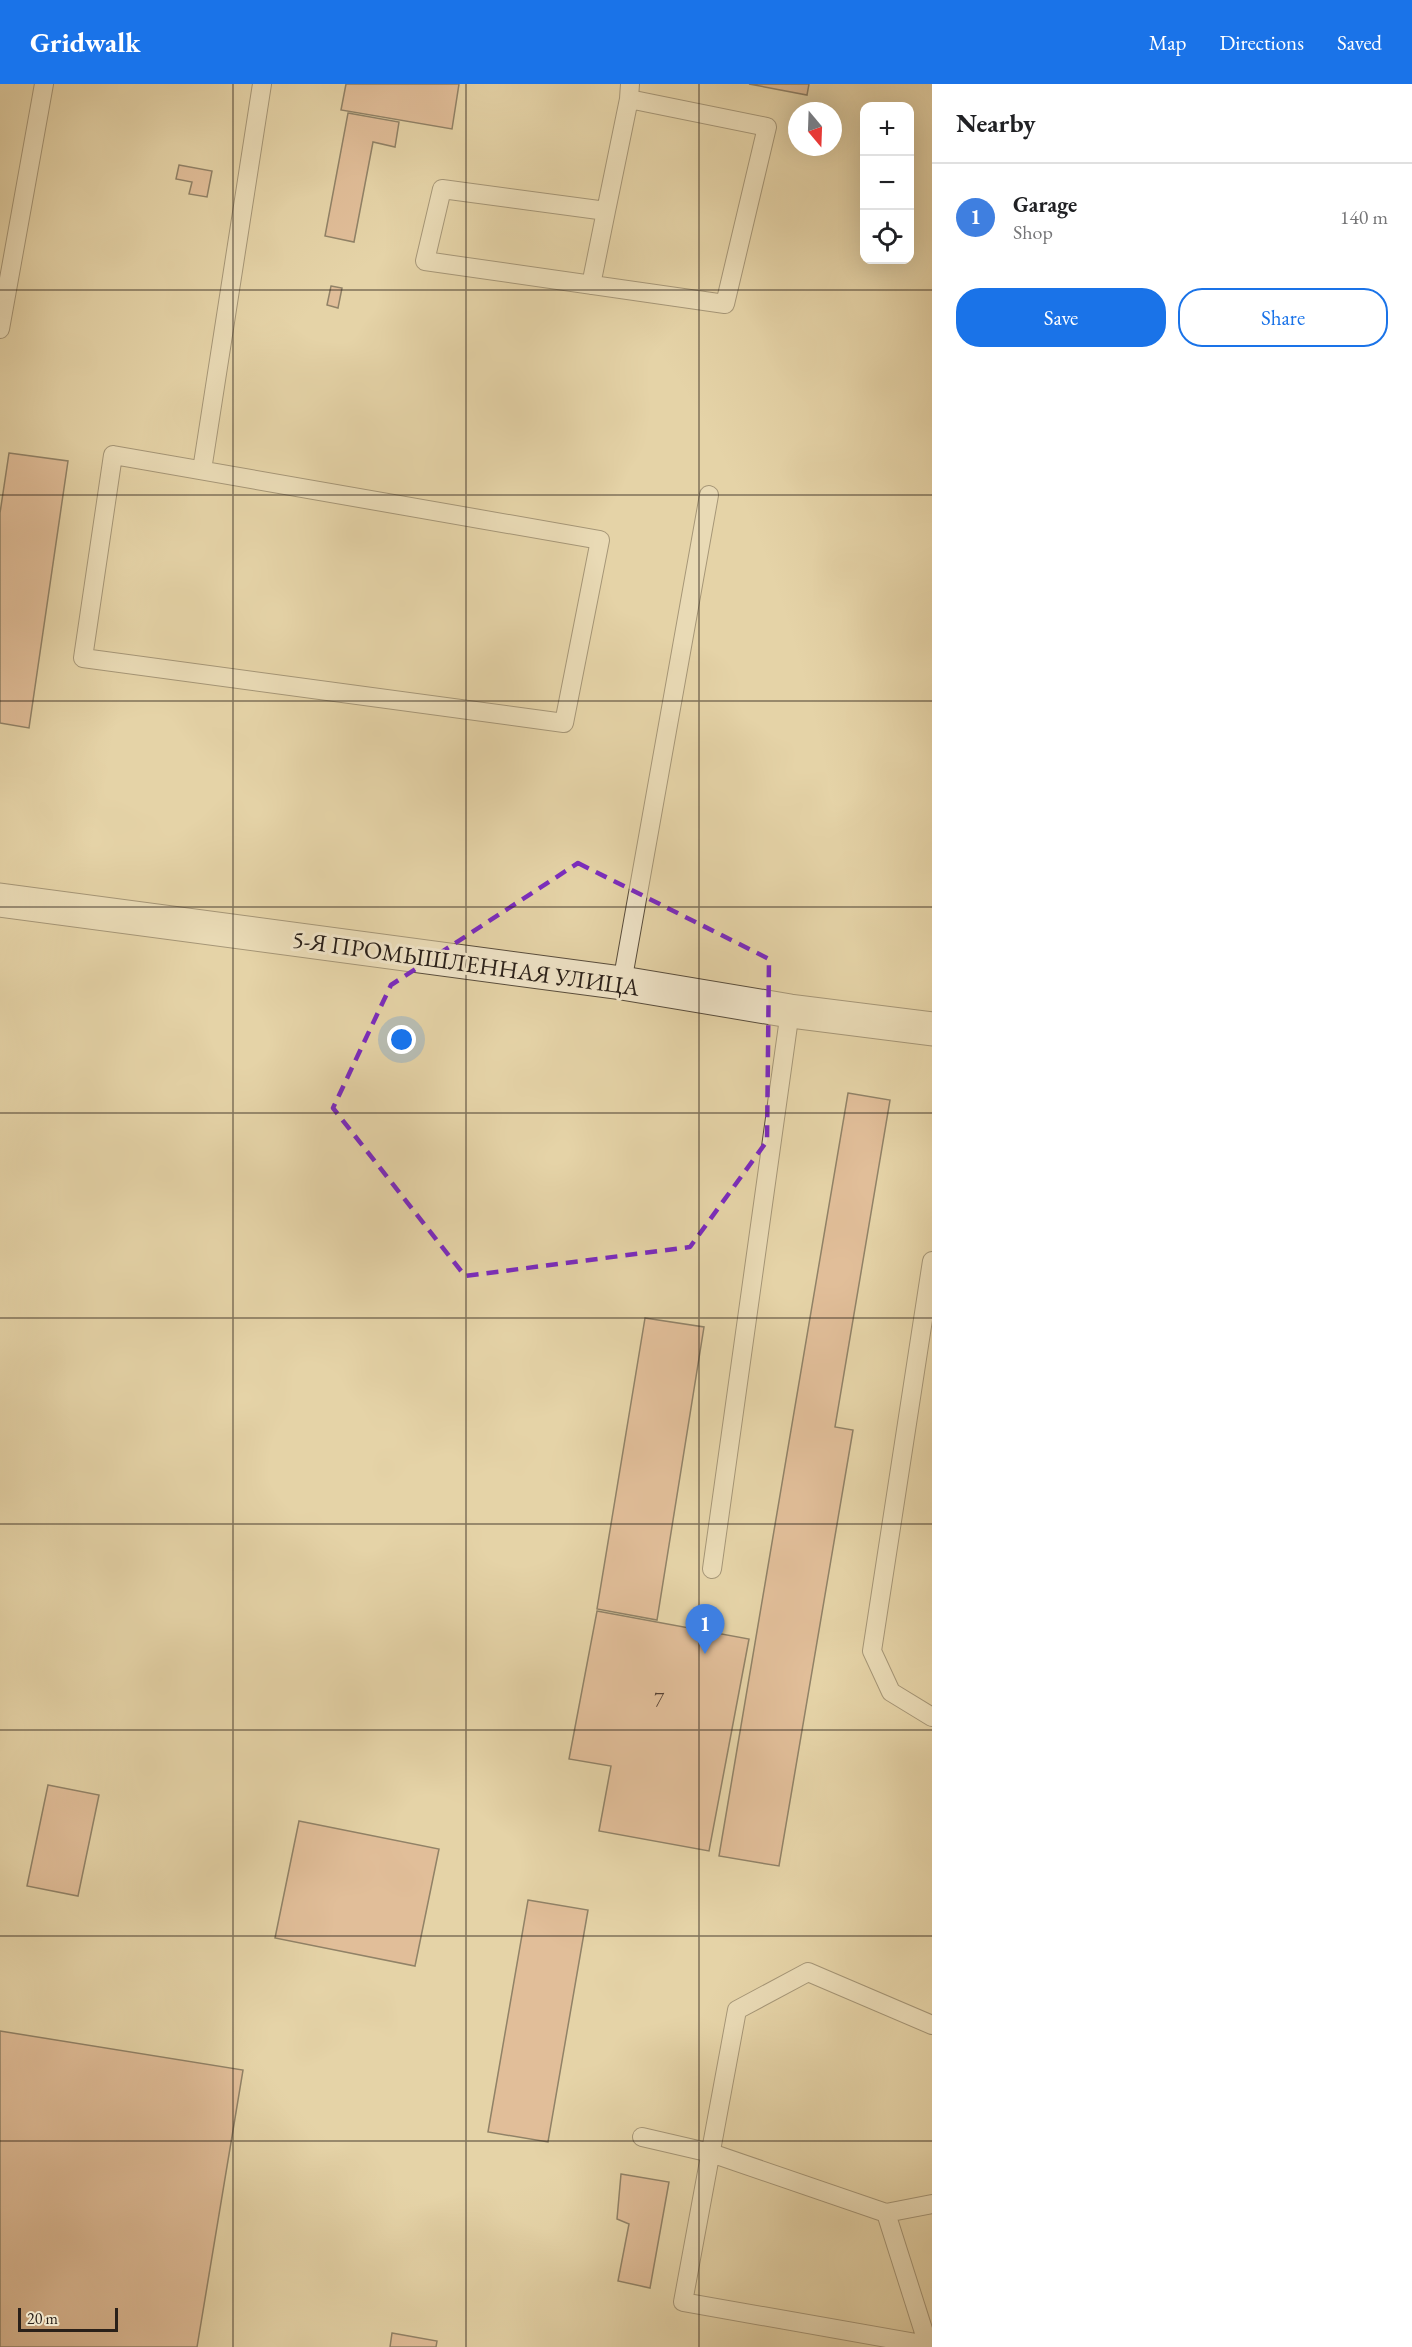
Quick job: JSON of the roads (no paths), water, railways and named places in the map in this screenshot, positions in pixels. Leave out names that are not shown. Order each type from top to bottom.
[{"type":"street","name":"5-Я ПРОМЫШЛЕННАЯ УЛИЦА","points":[[0,900],[622,983],[789,1011],[932,1029]]},
{"type":"lane","points":[[0,329],[44,84]]},
{"type":"lane","points":[[202,470],[262,84]]},
{"type":"lane","points":[[591,285],[606,211],[630,92],[767,127],[725,304],[591,285],[425,261],[442,189],[606,211]]},
{"type":"lane","points":[[113,455],[202,470],[600,540],[564,723],[83,658],[113,455]]},
{"type":"lane","points":[[622,983],[709,495]]},
{"type":"lane","points":[[712,1569],[789,1011]]},
{"type":"lane","points":[[932,1262],[927,1331],[872,1651],[891,1692],[932,1717]]},
{"type":"lane","points":[[886,2213],[930,2346],[684,2302],[736,2010],[808,1972],[932,2025]]},
{"type":"lane","points":[[642,2137],[711,2153],[886,2213],[932,2204]]},
{"type":"place","name":"Garage","points":[[705,1654]]}]
